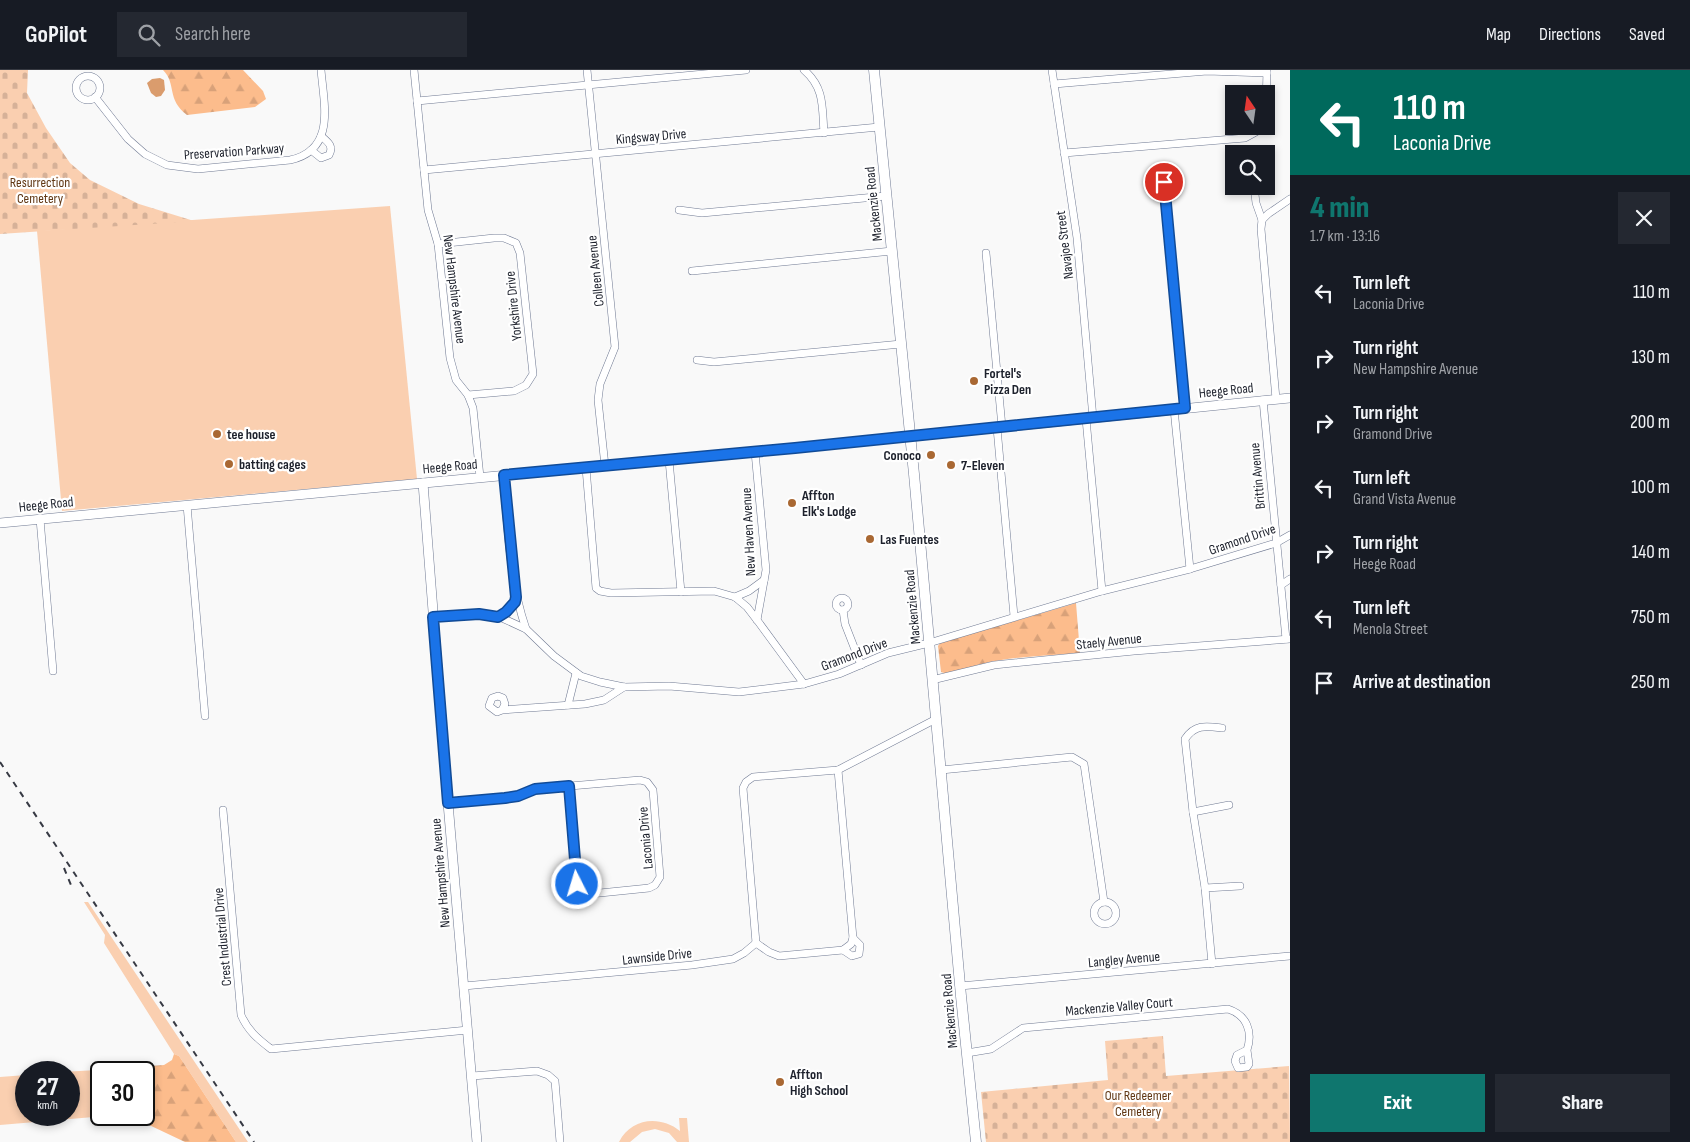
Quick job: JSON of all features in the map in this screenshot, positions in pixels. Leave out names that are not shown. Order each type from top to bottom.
[{"type":"main road","name":"Mackenzie Road","points":[[874,70],[976,1142]]},
{"type":"street","name":"Preservation Parkway","points":[[95,97],[121,132],[136,146],[157,161],[172,166],[198,169],[290,160],[311,150],[321,136],[325,121],[321,70]]},
{"type":"street","name":"New Hampshire Avenue","points":[[414,70],[428,210],[438,244],[450,358],[456,380],[468,395],[473,408],[480,477]]},
{"type":"street","name":"Colleen Avenue","points":[[587,70],[615,347],[600,384],[598,400],[605,466]]},
{"type":"street","points":[[417,101],[746,70]]},
{"type":"street","points":[[804,70],[812,77],[820,91],[824,133]]},
{"type":"street","name":"Navajoe Street","points":[[1052,70],[1077,238],[1102,591]]},
{"type":"street","points":[[1054,84],[1206,71],[1267,71],[1267,85]]},
{"type":"street","name":"Kingsway Drive","points":[[424,170],[879,127]]},
{"type":"street","points":[[1064,153],[1245,138],[1250,135]]},
{"type":"street","name":"Preservation Parkway","points":[[311,150],[321,158],[329,155],[332,147],[321,136]]},
{"type":"street","points":[[1164,182],[1185,408]]},
{"type":"street","points":[[1255,195],[1262,220],[1261,229],[1276,399]]},
{"type":"street","points":[[679,210],[702,214],[886,196]]},
{"type":"street","points":[[1262,220],[1290,199]]},
{"type":"street","name":"Yorkshire Drive","points":[[438,244],[504,238],[516,243],[520,253],[533,374],[526,385],[514,391],[468,395]]},
{"type":"street","points":[[692,271],[892,251]]},
{"type":"street","points":[[986,254],[1014,616]]},
{"type":"street","points":[[697,360],[714,362],[901,344]]},
{"type":"street","name":"Heege Road","points":[[0,523],[755,452],[1290,398]]},
{"type":"street","name":"Brittin Avenue","points":[[1263,400],[1276,543],[1288,639]]},
{"type":"street","points":[[1174,409],[1190,569]]},
{"type":"street","name":"New Haven Avenue","points":[[755,452],[766,570],[757,620]]},
{"type":"street","points":[[669,460],[681,592]]},
{"type":"street","points":[[586,468],[596,588],[601,592],[611,593],[714,591],[735,597],[747,607],[804,684]]},
{"type":"street","points":[[504,475],[516,597],[526,629]]},
{"type":"street","name":"New Hampshire Avenue","points":[[423,482],[477,1142]]},
{"type":"street","points":[[187,505],[205,716]]},
{"type":"street","points":[[40,519],[53,672]]},
{"type":"street","name":"Gramond Drive","points":[[433,617],[479,614],[498,617],[526,629],[554,656],[580,676],[600,682],[624,687],[669,686],[739,692],[804,684],[839,674],[888,653],[929,643],[1102,591],[1190,569],[1276,543],[1290,535]]},
{"type":"street","points":[[1281,585],[1290,579]]},
{"type":"street","points":[[735,597],[749,591],[764,580]]},
{"type":"street","points":[[498,617],[506,612],[515,602],[516,597]]},
{"type":"street","points":[[843,610],[845,624],[861,665]]},
{"type":"street","name":"Staely Avenue","points":[[932,680],[994,665],[1134,651],[1288,639]]},
{"type":"street","points":[[568,705],[576,673]]},
{"type":"street","points":[[502,710],[604,700],[624,687]]},
{"type":"street","points":[[852,941],[860,945],[859,954],[852,956],[843,950],[779,956],[756,943],[743,788],[746,782],[754,777],[838,770],[936,719]]},
{"type":"street","points":[[1212,964],[1205,888],[1193,812],[1185,739],[1190,732],[1204,726],[1222,728]]},
{"type":"street","points":[[940,770],[1072,757],[1084,764],[1104,902]]},
{"type":"street","points":[[838,770],[852,941],[843,950]]},
{"type":"street","name":"Laconia Drive","points":[[448,803],[518,796],[535,789],[569,786],[640,780],[647,782],[653,790],[660,877],[655,885],[649,888],[590,894],[577,884],[569,786]]},
{"type":"street","points":[[1193,812],[1229,805]]},
{"type":"street","name":"Crest Industrial Drive","points":[[223,810],[241,1015],[253,1034],[271,1049],[468,1030]]},
{"type":"street","points":[[1205,888],[1240,886]]},
{"type":"street","name":"Lawnside Drive","points":[[464,986],[692,965],[733,959],[756,943]]},
{"type":"street","name":"Langley Avenue","points":[[960,986],[1290,956]]},
{"type":"street","name":"Mackenzie Valley Court","points":[[967,1052],[991,1049],[1023,1028],[1228,1009],[1237,1012],[1245,1020],[1249,1034],[1247,1050]]},
{"type":"street","points":[[472,1076],[537,1071],[548,1075],[555,1082],[560,1142]]},
{"type":"green space","name":"Resurrection Cemetery","points":[[0,70],[28,70],[27,93],[46,128],[70,163],[90,180],[139,204],[194,221],[0,234]]},
{"type":"green space","points":[[163,70],[243,70],[263,91],[266,99],[255,107],[187,115],[176,103],[170,81]]},
{"type":"green space","points":[[390,206],[417,479],[62,511],[37,231]]},
{"type":"green space","points":[[1076,603],[1080,653],[1006,659],[956,672],[941,672],[938,646],[940,643]]},
{"type":"green space","points":[[84,902],[88,902],[248,1142],[236,1142],[179,1056],[174,1054],[104,943],[105,935]]},
{"type":"green space","name":"Our Redeemer Cemetery","points":[[1163,1036],[1166,1076],[1289,1066],[1290,1142],[986,1142],[981,1092],[1108,1080],[1105,1041]]},
{"type":"green space","points":[[174,1054],[179,1056],[236,1142],[185,1142],[151,1126],[155,1126],[155,1066],[164,1065],[172,1060]]},
{"type":"green space","points":[[90,1070],[90,1117],[80,1118],[80,1071]]},
{"type":"green space","points":[[15,1076],[15,1124],[0,1125],[0,1077]]},
{"type":"green space","points":[[679,1118],[687,1118],[689,1142],[677,1142],[669,1133],[655,1129],[642,1132],[630,1142],[619,1142],[631,1128],[646,1122],[664,1123],[680,1131]]},
{"type":"shaded area","points":[[160,78],[164,80],[165,90],[161,96],[156,97],[151,93],[147,83],[152,79]]},
{"type":"railway","points":[[0,762],[254,1142]]},
{"type":"railway","points":[[64,868],[73,890]]},
{"type":"place","name":"Fortel's Pizza Den","points":[[974,381]]},
{"type":"place","name":"tee house","points":[[217,434]]},
{"type":"place","name":"Conoco","points":[[931,455]]},
{"type":"place","name":"batting cages","points":[[229,464]]},
{"type":"place","name":"7-Eleven","points":[[951,465]]},
{"type":"place","name":"Affton Elk's Lodge","points":[[792,503]]},
{"type":"place","name":"Las Fuentes","points":[[870,539]]},
{"type":"place","name":"Affton High School","points":[[780,1082]]},
{"type":"route","points":[[577,884],[569,786],[535,789],[518,796],[505,798],[448,803],[433,617],[479,614],[498,617],[506,612],[515,602],[504,475],[795,448],[1185,408],[1164,182]]}]
